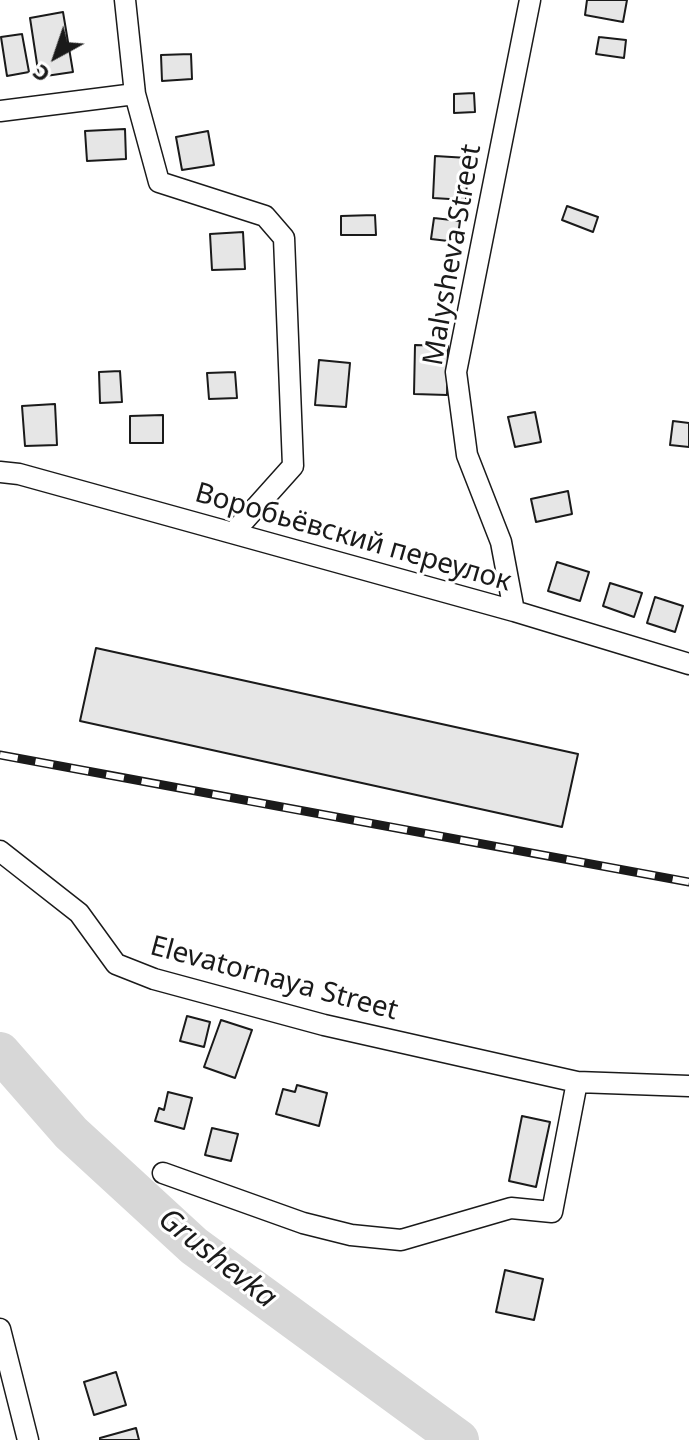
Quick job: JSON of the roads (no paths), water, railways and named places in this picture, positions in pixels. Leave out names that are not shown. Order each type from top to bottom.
[{"type":"street","points":[[125,0],[135,94],[159,182],[265,216],[284,238],[293,466],[233,533]]},
{"type":"street","name":"Malysheva Street","points":[[514,611],[501,542],[467,455],[456,372],[530,0]]},
{"type":"street","points":[[0,111],[135,94]]},
{"type":"street","name":"Воробьёвский переулок","points":[[0,472],[19,474],[514,611],[689,664]]},
{"type":"street","name":"Elevatornaya Street","points":[[0,851],[79,913],[116,964],[154,979],[324,1025],[577,1082],[689,1086]]},
{"type":"street","points":[[163,1173],[303,1223],[351,1235],[401,1240],[511,1208],[552,1212],[577,1082]]},
{"type":"street","points":[[0,1329],[28,1440]]},
{"type":"waterway","name":"Grushevka","points":[[0,1052],[71,1133],[194,1246],[459,1440]]},
{"type":"railway","points":[[0,755],[689,882]]}]
